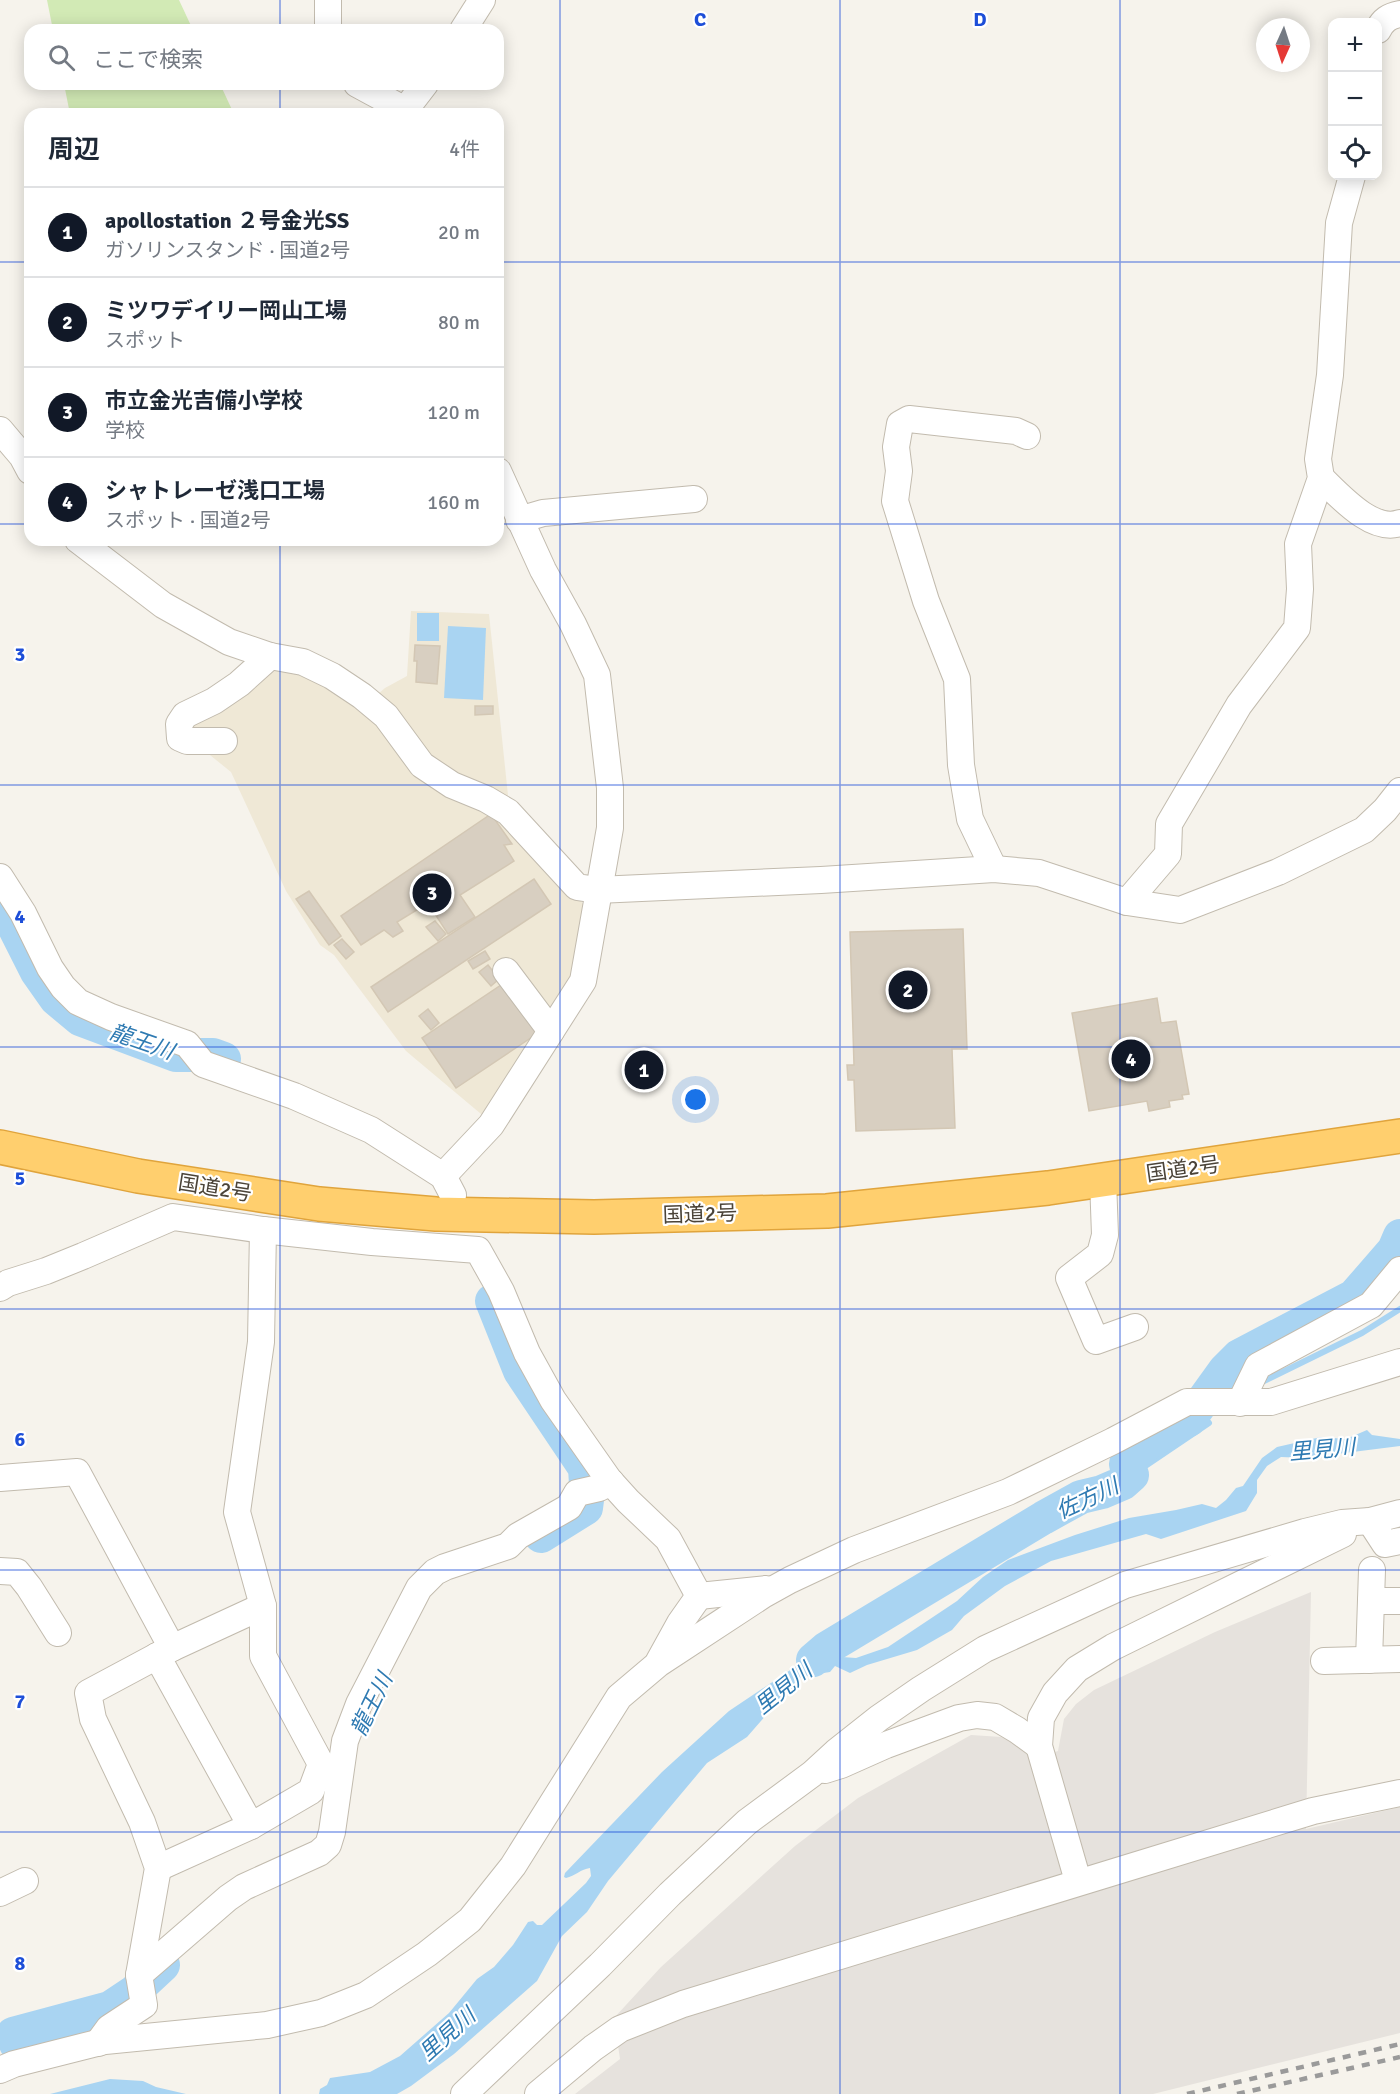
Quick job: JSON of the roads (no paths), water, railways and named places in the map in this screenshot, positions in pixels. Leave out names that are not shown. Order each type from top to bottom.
[{"type":"highway","name":"国道2号","points":[[0,1147],[138,1176],[319,1204],[436,1214],[594,1217],[827,1211],[1048,1188],[1400,1136]]},
{"type":"street","points":[[328,0],[328,24]]},
{"type":"street","points":[[467,24],[483,0]]},
{"type":"street","points":[[1382,22],[1390,16],[1400,14]]},
{"type":"street","points":[[368,90],[400,108]]},
{"type":"street","points":[[409,108],[420,90]]},
{"type":"street","points":[[1127,902],[1168,854],[1169,824],[1239,705],[1297,628],[1300,589],[1298,544],[1321,478],[1318,459],[1330,375],[1339,223],[1351,180]]},
{"type":"street","points":[[994,869],[970,819],[961,765],[957,679],[926,601],[895,501],[899,471],[896,447],[900,424],[909,419],[1016,430],[1027,436]]},
{"type":"street","points":[[0,430],[24,460]]},
{"type":"street","points":[[1321,478],[1354,508],[1374,522],[1396,525],[1400,523]]},
{"type":"street","points":[[0,877],[23,913],[50,968],[63,987],[78,1002],[111,1017],[187,1044],[203,1064],[294,1096],[362,1126],[448,1185],[491,1125],[583,981],[597,890],[610,828],[610,788],[597,675],[573,624],[543,570],[504,485]]},
{"type":"street","points":[[519,520],[543,513],[694,499]]},
{"type":"street","points":[[86,546],[164,605],[229,642],[270,656],[303,662],[332,676],[362,696],[386,716],[404,744],[422,765],[452,785],[486,799],[508,812],[577,886],[597,890],[821,880],[994,869],[1039,873],[1127,902],[1180,910],[1278,872],[1364,831],[1400,791]]},
{"type":"street","points":[[224,741],[187,741],[180,738],[179,724],[185,715],[214,701],[239,684],[270,656]]},
{"type":"street","points":[[506,971],[551,1031]]},
{"type":"street","points":[[1103,1180],[1105,1235],[1100,1254],[1069,1278],[1096,1341],[1135,1327]]},
{"type":"street","points":[[0,1288],[173,1217],[263,1230],[478,1250],[501,1291],[526,1353],[553,1400],[596,1488],[628,1501],[668,1539],[699,1596]]},
{"type":"street","points":[[158,1868],[250,1826],[311,1791],[321,1764],[262,1656],[263,1606],[237,1512],[261,1342],[263,1230]]},
{"type":"street","points":[[1230,1403],[1258,1366],[1371,1305],[1400,1270]]},
{"type":"street","points":[[0,2070],[14,2064],[98,2043],[267,2025],[321,2013],[366,1995],[398,1975],[470,1920],[513,1866],[619,1696],[658,1664],[776,1588],[854,1550],[1008,1492],[1113,1442],[1187,1402],[1271,1402],[1400,1362]]},
{"type":"street","points":[[0,1478],[77,1472],[250,1826]]},
{"type":"street","points":[[139,1975],[228,1898],[244,1887],[319,1853],[328,1845],[332,1832],[345,1741],[359,1704],[419,1588],[435,1572],[445,1567],[508,1546],[527,1531],[569,1507],[596,1488]]},
{"type":"street","points":[[464,2094],[747,1822],[812,1774],[879,1718],[985,1649],[1125,1585],[1305,1532],[1342,1523],[1370,1521],[1400,1513]]},
{"type":"street","points":[[1370,1521],[1385,1544],[1400,1541]]},
{"type":"street","points":[[1078,1881],[1039,1746],[1041,1718],[1055,1693],[1077,1669],[1113,1647],[1370,1521]]},
{"type":"street","points":[[1369,1660],[1372,1570]]},
{"type":"street","points":[[0,1571],[16,1572],[29,1587],[58,1633]]},
{"type":"street","points":[[658,1664],[680,1623],[699,1596],[776,1588]]},
{"type":"street","points":[[1371,1601],[1400,1600]]},
{"type":"street","points":[[98,2043],[109,2028],[144,2005],[139,1975],[158,1868],[142,1822],[93,1719],[88,1693],[164,1652],[263,1606]]},
{"type":"street","points":[[1324,1661],[1400,1659]]},
{"type":"street","points":[[812,1774],[841,1765],[886,1745],[959,1718],[977,1715],[995,1717],[1039,1746]]},
{"type":"street","points":[[538,2094],[620,2029],[694,2000],[1313,1811],[1400,1792]]},
{"type":"street","points":[[0,1893],[26,1881]]},
{"type":"water","points":[[417,613],[439,613],[439,641],[417,641]]},
{"type":"water","points":[[448,626],[486,628],[483,700],[444,698]]},
{"type":"water","name":"里見川","points":[[1367,1430],[1372,1435],[1400,1439],[1400,1446],[1305,1458],[1281,1457],[1267,1466],[1257,1480],[1257,1493],[1246,1511],[1161,1539],[1146,1534],[1051,1561],[1005,1586],[964,1616],[952,1630],[917,1650],[867,1665],[850,1673],[835,1666],[830,1672],[804,1676],[795,1680],[794,1691],[781,1698],[747,1737],[707,1763],[608,1881],[587,1912],[562,1936],[537,1981],[454,2054],[397,2094],[319,2094],[320,2089],[327,2085],[330,2078],[370,2072],[400,2056],[449,2013],[477,1979],[494,1967],[513,1945],[528,1922],[533,1921],[537,1925],[542,1925],[586,1883],[591,1876],[590,1868],[566,1878],[565,1873],[662,1772],[729,1711],[826,1646],[828,1651],[842,1657],[856,1658],[888,1647],[957,1601],[983,1577],[1008,1560],[1129,1518],[1202,1504],[1216,1508],[1236,1488],[1243,1486],[1262,1458],[1277,1447],[1321,1437],[1346,1439]]},
{"type":"water","points":[[110,2079],[143,2081],[156,2087],[186,2094],[50,2094]]},
{"type":"waterway","name":"龍王川","points":[[0,899],[37,972],[56,999],[80,1019],[176,1055],[213,1055],[224,1059]]},
{"type":"waterway","name":"佐方川","points":[[813,1660],[827,1648],[1043,1518],[1081,1497],[1102,1492],[1123,1483],[1132,1475],[1126,1464],[1133,1453],[1173,1427],[1189,1420],[1225,1370],[1239,1356],[1354,1296],[1394,1250],[1400,1236]]},
{"type":"waterway","name":"龍王川","points":[[492,1301],[520,1371],[585,1468],[586,1508],[541,1536]]},
{"type":"waterway","points":[[1264,1381],[1362,1333],[1400,1309]]},
{"type":"waterway","points":[[1132,1475],[1209,1423]]},
{"type":"waterway","name":"龍王川","points":[[16,2044],[13,2034],[110,2008],[134,1992],[163,1965]]},
{"type":"railway","points":[[1187,2094],[1400,2044]]},
{"type":"railway","points":[[1237,2094],[1400,2057]]},
{"type":"place","name":"市立金光吉備小学校","points":[[432,893]]},
{"type":"place","name":"ミツワデイリー岡山工場","points":[[908,990]]},
{"type":"place","name":"シャトレーゼ浅口工場","points":[[1131,1059]]},
{"type":"place","name":"apollostation ２号金光SS","points":[[644,1070]]}]
